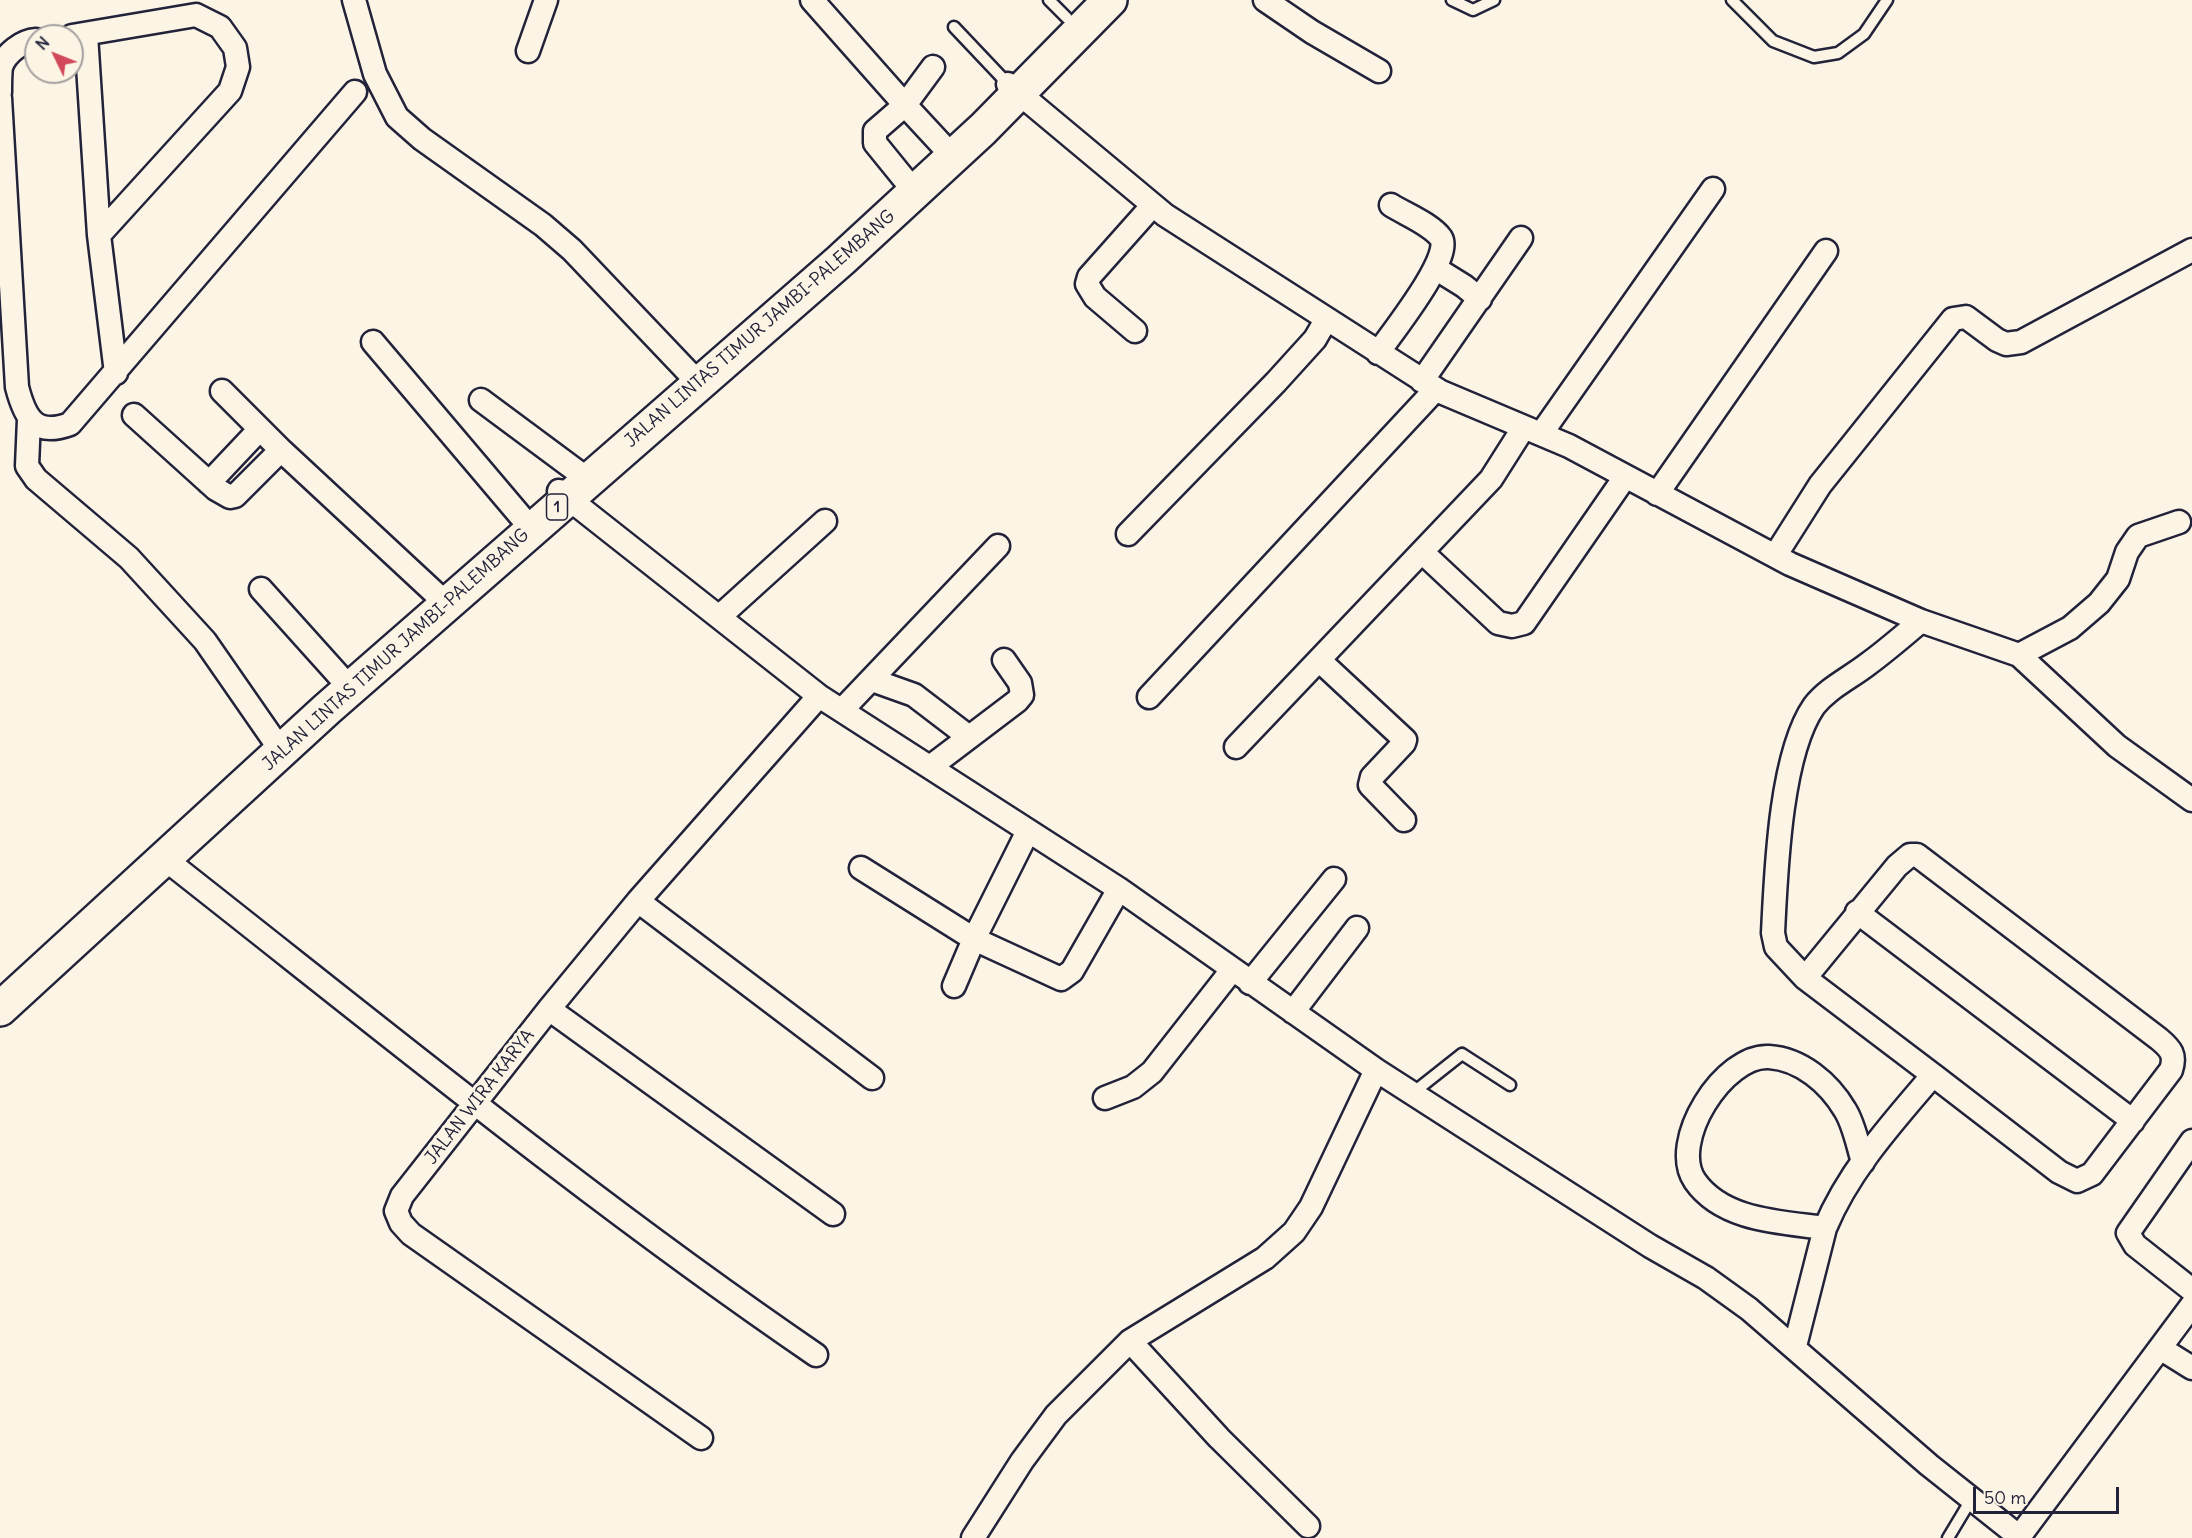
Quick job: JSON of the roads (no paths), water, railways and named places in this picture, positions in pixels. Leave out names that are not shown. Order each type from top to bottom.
[{"type":"highway","name":"JALAN LINTAS TIMUR JAMBI-PALEMBANG","points":[[0,1009],[689,373],[904,180],[1013,88],[1110,0]]},
{"type":"highway","name":"JALAN LINTAS TIMUR JAMBI-PALEMBANG","points":[[0,981],[523,519],[568,486],[842,260],[983,129],[1013,88],[1066,6]]},
{"type":"street","points":[[354,0],[375,74],[397,117],[422,139],[543,225],[565,244],[620,298],[689,373]]},
{"type":"street","points":[[528,51],[546,0]]},
{"type":"street","points":[[812,0],[943,146]]},
{"type":"street","points":[[1265,0],[1312,32],[1379,72]]},
{"type":"street","points":[[84,34],[196,15],[219,27],[235,48],[238,67],[230,91],[99,235]]},
{"type":"street","points":[[0,92],[1,67],[13,50],[24,45]]},
{"type":"street","points":[[904,180],[880,150],[874,136],[883,123],[905,105],[933,68]]},
{"type":"street","points":[[84,84],[116,372]]},
{"type":"street","points":[[1013,88],[1153,205],[1326,320],[1429,385],[1533,431],[1783,560],[1921,621],[2019,655],[2117,746],[2192,800]]},
{"type":"street","points":[[0,98],[17,387],[21,404],[29,419],[41,428],[56,430],[70,424],[356,92]]},
{"type":"street","points":[[1236,747],[1491,479],[1533,431],[1713,189]]},
{"type":"street","points":[[1135,331],[1095,297],[1087,284],[1089,277],[1153,205]]},
{"type":"street","points":[[1378,353],[1442,256],[1442,239],[1390,205]]},
{"type":"street","points":[[1149,697],[1429,385],[1480,299],[1521,238]]},
{"type":"street","points":[[1783,560],[1820,485],[1953,319],[1966,317],[2006,344],[2021,342],[2192,250]]},
{"type":"street","points":[[1657,494],[1826,251]]},
{"type":"street","points":[[1435,268],[1480,299]]},
{"type":"street","points":[[1128,534],[1276,382],[1315,339],[1326,320]]},
{"type":"street","points":[[373,342],[523,519]]},
{"type":"street","points":[[222,391],[259,430],[436,594]]},
{"type":"street","points":[[481,400],[568,486],[719,617],[819,696],[1119,889],[1376,1070],[1414,1092],[1650,1246],[1706,1278],[1795,1346],[1929,1465],[2020,1537],[2192,1305]]},
{"type":"street","points":[[134,415],[209,483],[227,496],[235,496],[281,450]]},
{"type":"street","points":[[29,419],[27,466],[36,479],[129,558],[205,640],[273,739]]},
{"type":"street","points":[[209,483],[259,430]]},
{"type":"street","points":[[1422,552],[1498,623],[1512,626],[1524,623],[1625,477]]},
{"type":"street","points":[[719,617],[825,521]]},
{"type":"street","points":[[2019,655],[2070,628],[2099,603],[2118,579],[2127,552],[2138,536],[2179,522]]},
{"type":"street","points":[[842,710],[998,546]]},
{"type":"street","points":[[261,589],[341,678]]},
{"type":"street","points":[[1805,978],[1857,912],[1906,857],[1917,855],[2168,1046],[2174,1061],[2171,1070],[2092,1174],[2077,1181],[2059,1173],[1805,978],[1776,948],[1773,933],[1779,833],[1794,756],[1815,706],[1836,686],[1867,665],[1921,621]]},
{"type":"street","points":[[930,767],[1022,695],[1020,684],[1004,660]]},
{"type":"street","points":[[1319,660],[1405,740],[1372,777],[1370,785],[1404,820]]},
{"type":"street","points":[[872,680],[914,695],[969,737]]},
{"type":"street","name":"JALAN WIRA KARYA","points":[[701,1438],[411,1234],[401,1223],[396,1211],[402,1196],[549,1008],[638,901],[819,696]]},
{"type":"street","points":[[954,986],[974,939],[1028,831]]},
{"type":"street","points":[[165,859],[476,1103],[746,1307],[816,1355]]},
{"type":"street","points":[[861,868],[974,939],[1053,977],[1067,976],[1119,889]]},
{"type":"street","points":[[1250,983],[1334,879]]},
{"type":"street","points":[[638,901],[872,1078]]},
{"type":"street","points":[[1857,912],[2133,1121]]},
{"type":"street","points":[[1293,1012],[1357,928]]},
{"type":"street","points":[[1105,1098],[1133,1087],[1152,1072],[1232,970]]},
{"type":"street","points":[[549,1008],[833,1214]]},
{"type":"street","points":[[1825,1228],[1774,1222],[1738,1213],[1714,1199],[1694,1180],[1687,1153],[1693,1124],[1712,1092],[1744,1064],[1768,1057],[1798,1065],[1825,1083],[1846,1112],[1863,1162]]},
{"type":"street","points":[[973,1538],[1022,1461],[1056,1414],[1130,1341],[1282,1245],[1311,1207],[1376,1070]]},
{"type":"street","points":[[1795,1346],[1825,1228],[1846,1185],[1933,1075]]},
{"type":"street","points":[[2192,1141],[2128,1233],[2135,1245],[2192,1290]]},
{"type":"street","points":[[1130,1341],[1219,1438],[1308,1526]]},
{"type":"street","points":[[2160,1348],[2192,1368]]},
{"type":"lane","points":[[1452,0],[1473,10],[1494,0]]},
{"type":"lane","points":[[1732,0],[1773,41],[1814,57],[1838,53],[1864,34],[1887,0]]},
{"type":"lane","points":[[954,27],[1013,88]]},
{"type":"lane","points":[[1414,1092],[1462,1054],[1510,1085]]},
{"type":"lane","points":[[1948,1538],[1972,1498]]}]
